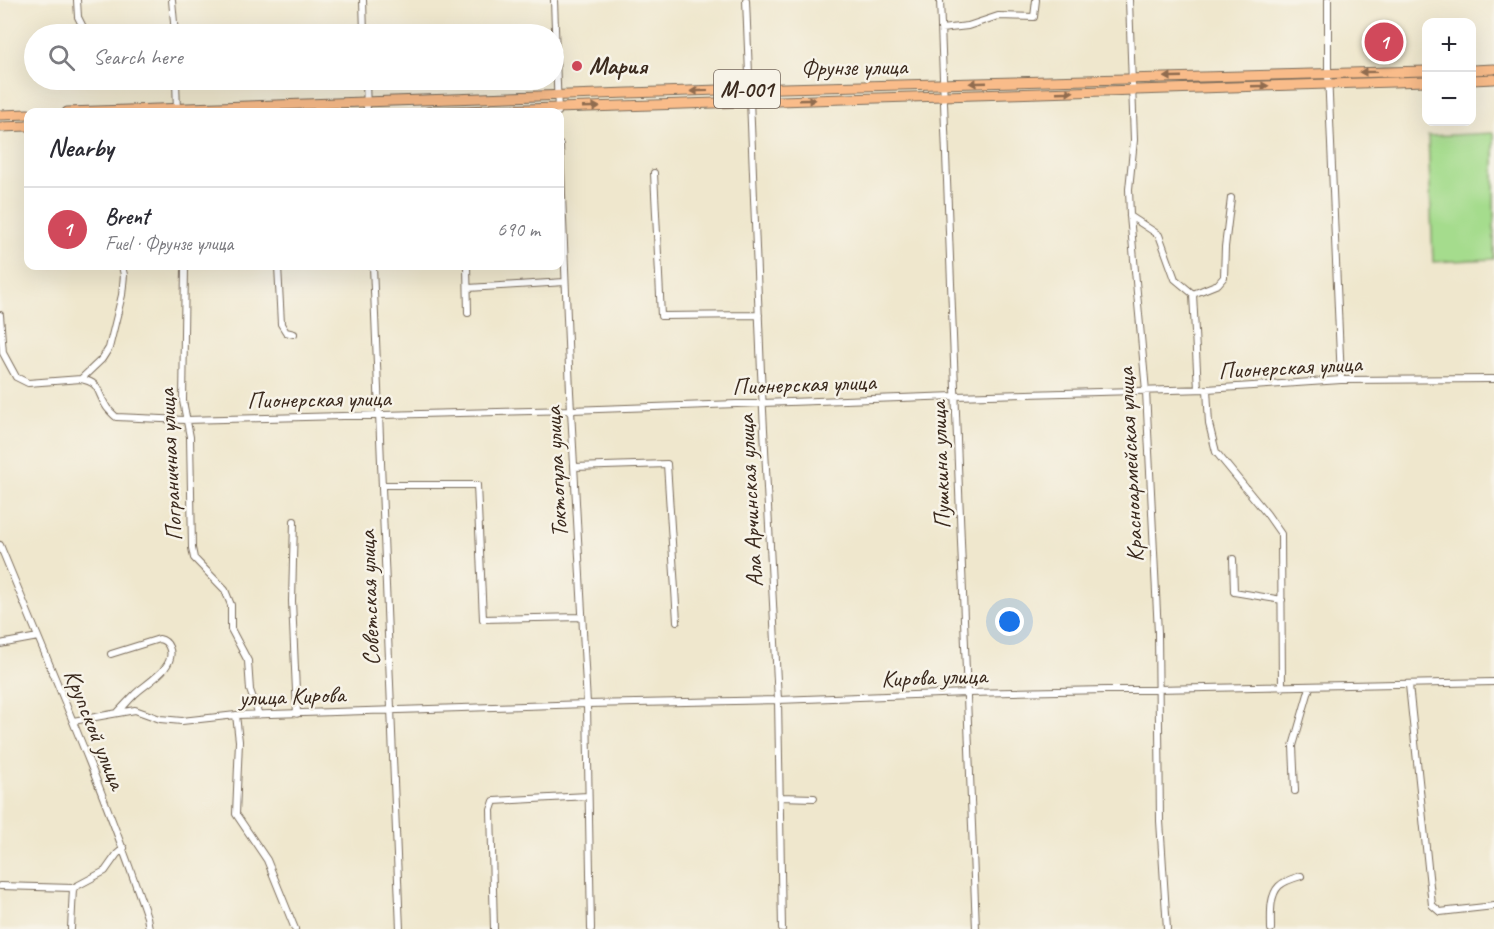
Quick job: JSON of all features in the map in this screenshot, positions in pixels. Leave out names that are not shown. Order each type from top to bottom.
[{"type":"main road","points":[[1476,70],[1494,69]]},
{"type":"main road","name":"Фрунзе улица","points":[[564,110],[1132,90],[1422,71]]},
{"type":"main road","name":"Фрунзе улица","points":[[240,108],[748,89],[1131,79],[1328,78],[1422,81]]},
{"type":"main road","points":[[1476,80],[1494,79]]},
{"type":"main road","points":[[0,115],[24,114]]},
{"type":"main road","points":[[0,127],[24,126]]},
{"type":"street","points":[[77,0],[78,17],[82,24]]},
{"type":"street","points":[[172,0],[174,24]]},
{"type":"street","points":[[363,0],[364,24]]},
{"type":"street","points":[[554,0],[555,24]]},
{"type":"street","name":"Ала Арчинская улица","points":[[746,0],[748,89],[778,700],[782,929]]},
{"type":"street","name":"Пушкина улица","points":[[940,0],[941,84],[956,396],[976,929]]},
{"type":"street","points":[[941,29],[968,26],[998,16],[1034,17],[1036,0]]},
{"type":"street","name":"Красноармейская улица","points":[[1129,0],[1134,140],[1130,216],[1146,391],[1157,622],[1160,821],[1167,929]]},
{"type":"street","points":[[1328,0],[1328,78],[1341,380]]},
{"type":"street","points":[[176,90],[177,108]]},
{"type":"street","points":[[366,90],[368,108]]},
{"type":"street","points":[[558,90],[558,108]]},
{"type":"street","points":[[654,173],[661,316],[759,315]]},
{"type":"street","points":[[1193,294],[1218,284],[1224,277],[1231,198]]},
{"type":"street","points":[[1130,216],[1159,235],[1174,279],[1193,294],[1198,390]]},
{"type":"street","name":"Токтогула улица","points":[[564,255],[587,704],[591,929]]},
{"type":"street","points":[[0,315],[3,353],[16,377],[28,383],[81,379],[102,359],[108,348],[122,295],[123,270]]},
{"type":"street","name":"Пограничная улица","points":[[185,270],[183,401],[190,437],[192,548],[194,558],[225,590],[231,605],[231,629],[248,661],[250,690],[259,715]]},
{"type":"street","points":[[278,270],[281,324],[286,332],[294,334]]},
{"type":"street","name":"Советская улица","points":[[374,270],[400,929]]},
{"type":"street","points":[[467,270],[468,313]]},
{"type":"street","points":[[468,288],[565,282]]},
{"type":"street","name":"Пионерская улица","points":[[81,379],[92,381],[98,388],[106,407],[116,417],[185,420],[1207,390],[1341,380],[1494,380]]},
{"type":"street","points":[[1207,390],[1209,424],[1216,452],[1281,534],[1282,688]]},
{"type":"street","points":[[574,467],[668,464],[677,621]]},
{"type":"street","points":[[382,485],[477,485],[483,619],[582,617]]},
{"type":"street","points":[[294,521],[292,601],[297,714]]},
{"type":"street","name":"Крупской улица","points":[[0,545],[74,721],[123,848],[149,929]]},
{"type":"street","points":[[1233,559],[1234,592],[1282,600]]},
{"type":"street","points":[[0,644],[38,637]]},
{"type":"street","points":[[111,654],[159,639],[164,640],[171,656],[167,666],[118,712]]},
{"type":"street","name":"Кирова улица","points":[[587,704],[1494,682]]},
{"type":"street","points":[[1409,685],[1432,905],[1440,912],[1494,906]]},
{"type":"street","points":[[1295,791],[1293,746],[1310,687]]},
{"type":"street","name":"улица Кирова","points":[[74,721],[135,710],[160,719],[182,721],[236,715],[587,704]]},
{"type":"street","points":[[236,715],[239,741],[236,814],[267,860],[295,929]]},
{"type":"street","points":[[494,929],[491,810],[494,801],[588,796]]},
{"type":"street","points":[[780,798],[814,798]]},
{"type":"street","points":[[0,886],[73,888],[105,871],[123,848]]},
{"type":"street","points":[[1271,929],[1271,909],[1275,893],[1280,885],[1301,876]]},
{"type":"street","points":[[72,929],[73,888]]},
{"type":"green space","points":[[1494,133],[1494,259],[1433,262],[1428,136]]},
{"type":"place","name":"Brent","points":[[1384,42]]},
{"type":"place","name":"Мария","points":[[577,66]]}]
